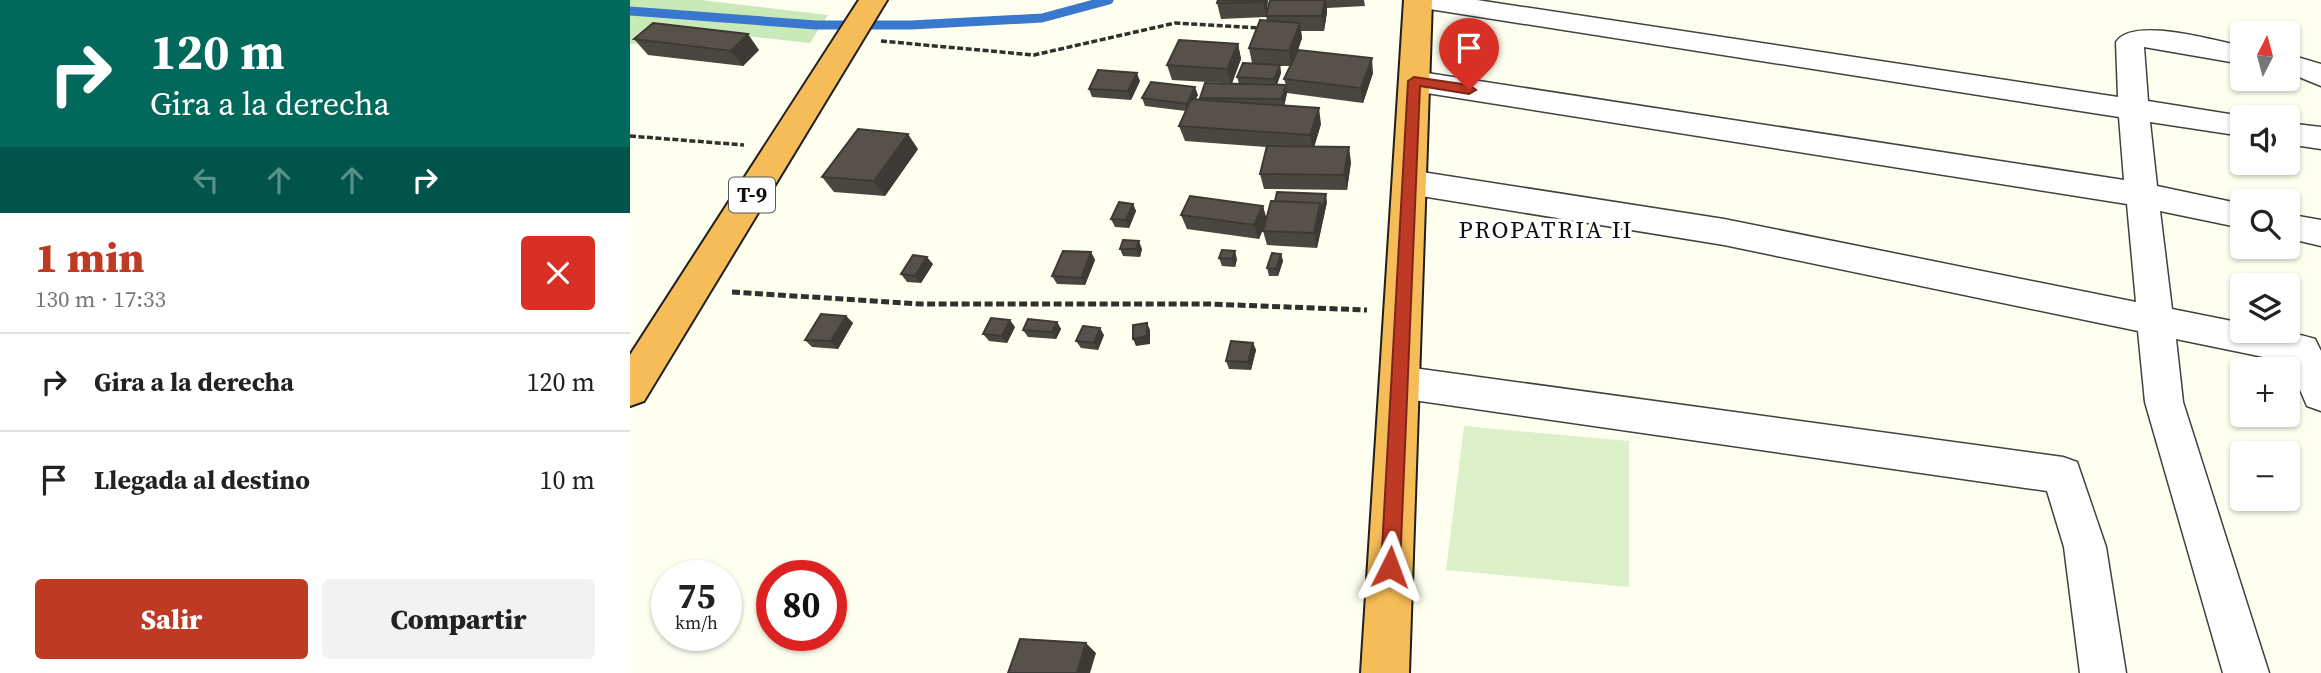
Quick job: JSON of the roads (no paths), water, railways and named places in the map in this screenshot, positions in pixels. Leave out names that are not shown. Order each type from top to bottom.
[{"type":"highway","name":"T-9","points":[[630,389],[873,0]]},
{"type":"highway","points":[[1385,673],[1418,0]]},
{"type":"street","points":[[1423,0],[2230,124]]},
{"type":"street","points":[[2230,53],[2151,38],[2130,42],[2133,109],[2164,402],[2246,673]]},
{"type":"street","points":[[2300,65],[2321,77]]},
{"type":"street","points":[[1414,81],[2142,195],[2230,213]]},
{"type":"street","points":[[2300,135],[2321,138]]},
{"type":"street","points":[[1409,182],[1724,232],[2302,350],[2321,395]]},
{"type":"street","points":[[2300,229],[2321,233]]},
{"type":"street","points":[[1399,382],[2063,475],[2085,547],[2103,673]]},
{"type":"waterway","points":[[630,11],[816,25],[911,25],[1042,18],[1109,0]]},
{"type":"district","name":"PROPATRIA II","points":[[1546,230]]}]
